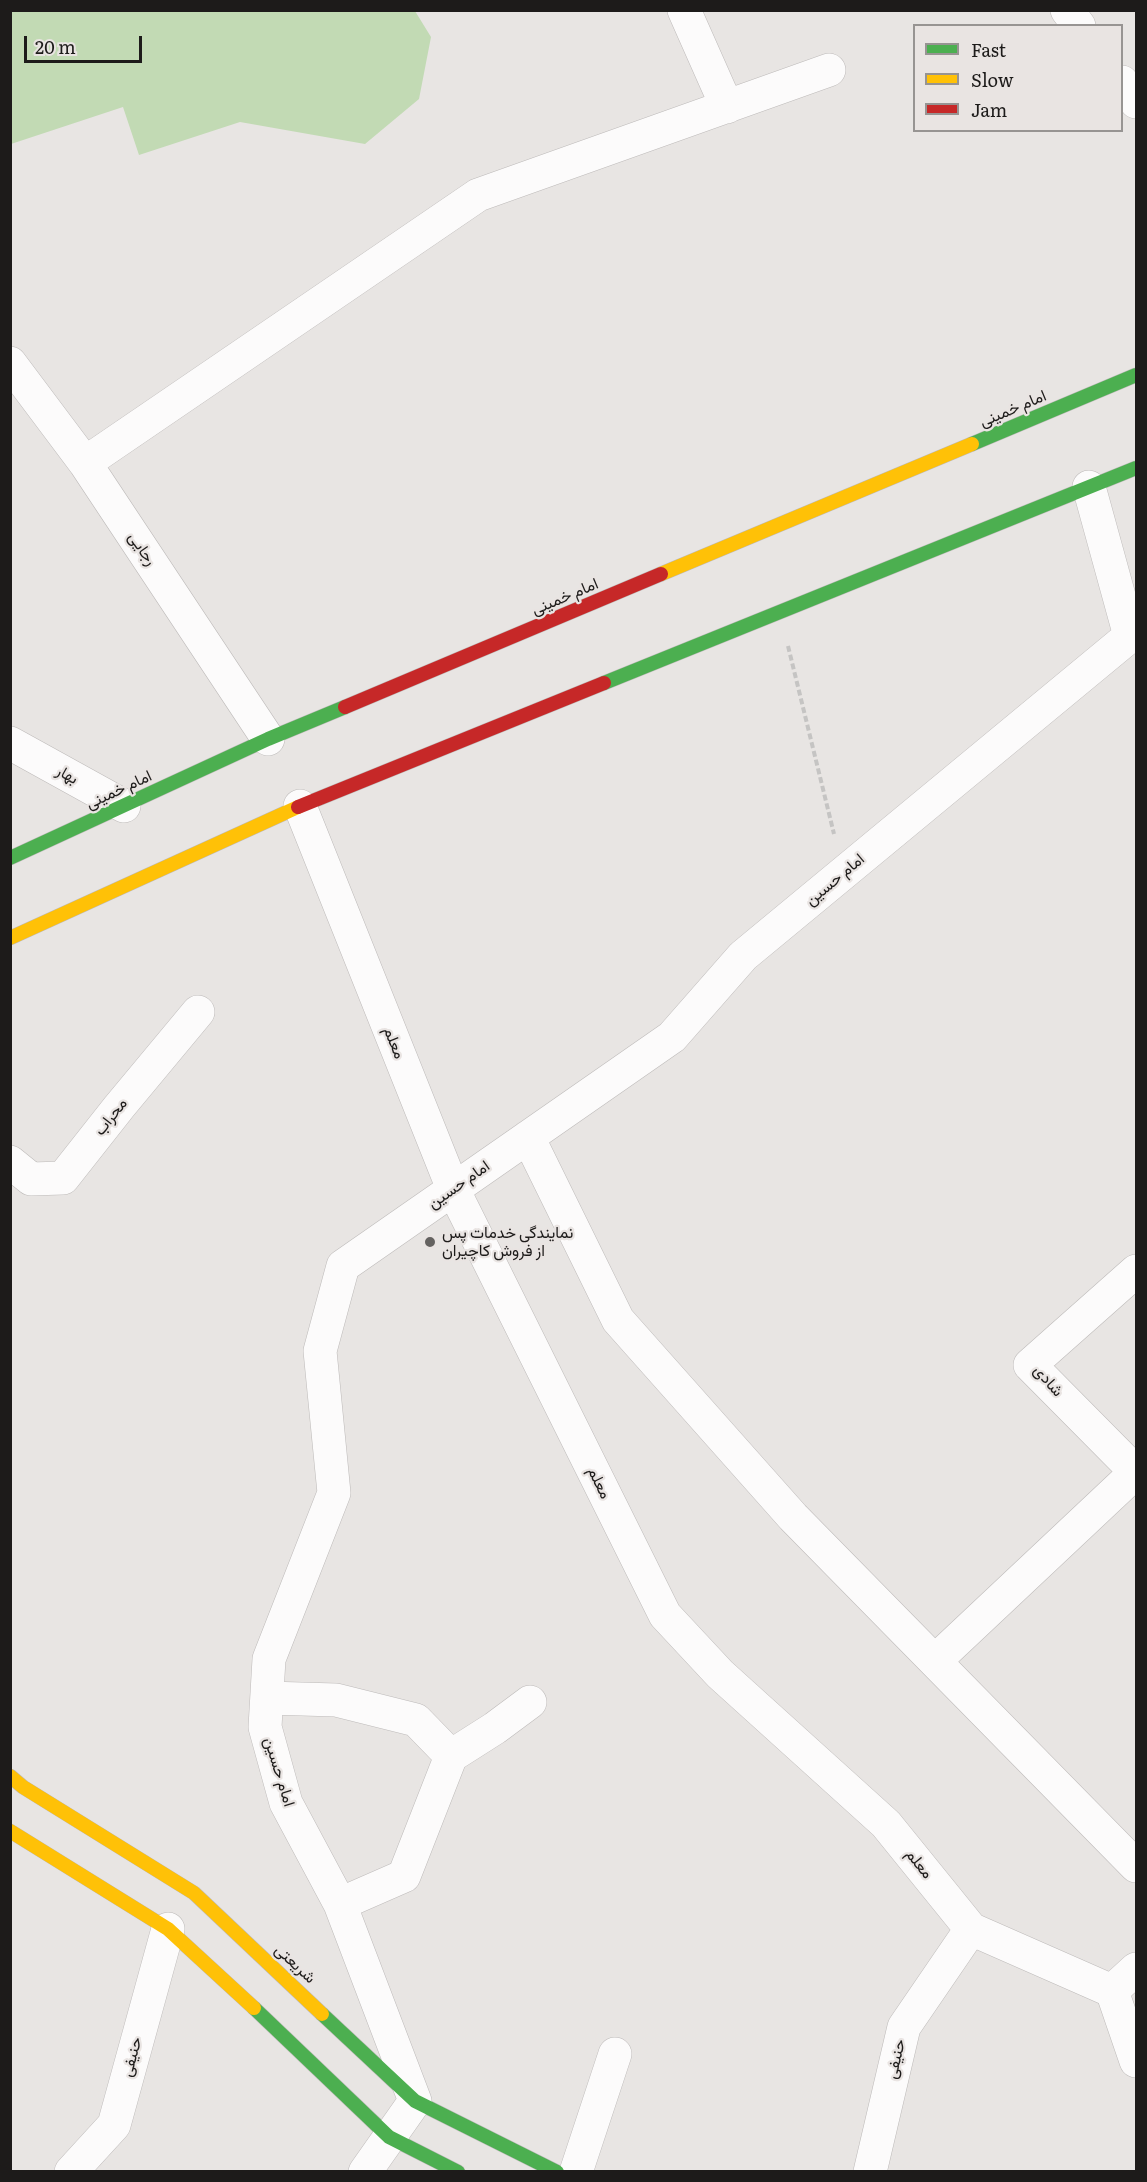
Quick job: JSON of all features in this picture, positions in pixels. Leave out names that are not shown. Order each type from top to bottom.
[{"type":"main road","name":"امام خمینی","points":[[10,858],[268,739],[1137,375]]},
{"type":"main road","points":[[10,938],[300,807],[1137,468]]},
{"type":"main road","name":"شریعتی","points":[[10,1776],[23,1787],[194,1893],[415,2101],[557,2172]]},
{"type":"main road","points":[[10,1831],[168,1929],[389,2137],[458,2172]]},
{"type":"street","points":[[684,10],[727,107]]},
{"type":"street","points":[[1067,10],[1078,24]]},
{"type":"street","points":[[85,463],[478,195],[829,70]]},
{"type":"street","points":[[1123,83],[1137,102]]},
{"type":"street","name":"رجایی","points":[[10,363],[85,463],[268,739]]},
{"type":"street","name":"امام حسین","points":[[415,2101],[340,1904],[286,1803],[266,1727],[268,1659],[334,1493],[320,1351],[343,1266],[672,1036],[743,956],[1130,636],[1089,487]]},
{"type":"street","name":"بهار","points":[[10,743],[124,806]]},
{"type":"street","name":"معلم","points":[[300,807],[453,1189],[665,1615],[720,1674],[886,1824],[971,1929],[1112,1991]]},
{"type":"street","name":"محراب","points":[[10,1162],[31,1179],[63,1178],[198,1012]]},
{"type":"street","points":[[528,1137],[618,1320],[793,1517],[1137,1866]]},
{"type":"street","name":"شادی","points":[[1136,1472],[1030,1365],[1137,1271]]},
{"type":"street","points":[[935,1661],[1136,1472]]},
{"type":"street","points":[[267,1698],[336,1700],[416,1720],[452,1756]]},
{"type":"street","points":[[340,1904],[404,1876],[452,1756],[530,1702]]},
{"type":"street","name":"حنیفی","points":[[71,2172],[114,2125],[168,1929]]},
{"type":"street","name":"حنیفی","points":[[870,2172],[904,2027],[971,1929]]},
{"type":"street","points":[[1137,1969],[1112,1991],[1137,2061]]},
{"type":"street","points":[[576,2172],[615,2054]]},
{"type":"street","points":[[365,2172],[415,2101]]},
{"type":"path","points":[[780,612],[843,873]]},
{"type":"green space","points":[[10,11],[415,11],[431,37],[419,99],[365,144],[240,122],[139,155],[123,107],[11,144]]},
{"type":"traffic: fast","points":[[972,444],[1136,375]]},
{"type":"traffic: fast","points":[[604,683],[1136,468]]},
{"type":"traffic: fast","points":[[10,858],[268,739],[345,707]]},
{"type":"traffic: fast","points":[[254,2008],[389,2137],[458,2172]]},
{"type":"traffic: fast","points":[[322,2014],[415,2101],[557,2172]]},
{"type":"traffic: slow","points":[[661,574],[972,444]]},
{"type":"traffic: slow","points":[[10,938],[298,807]]},
{"type":"traffic: slow","points":[[10,1776],[23,1787],[194,1893],[322,2014]]},
{"type":"traffic: slow","points":[[10,1831],[168,1929],[254,2008]]},
{"type":"traffic: jam","points":[[345,707],[661,574]]},
{"type":"traffic: jam","points":[[298,807],[604,683]]},
{"type":"place","name":"نمایندگی خدمات پس از فروش کاچیران","points":[[430,1242]]}]
